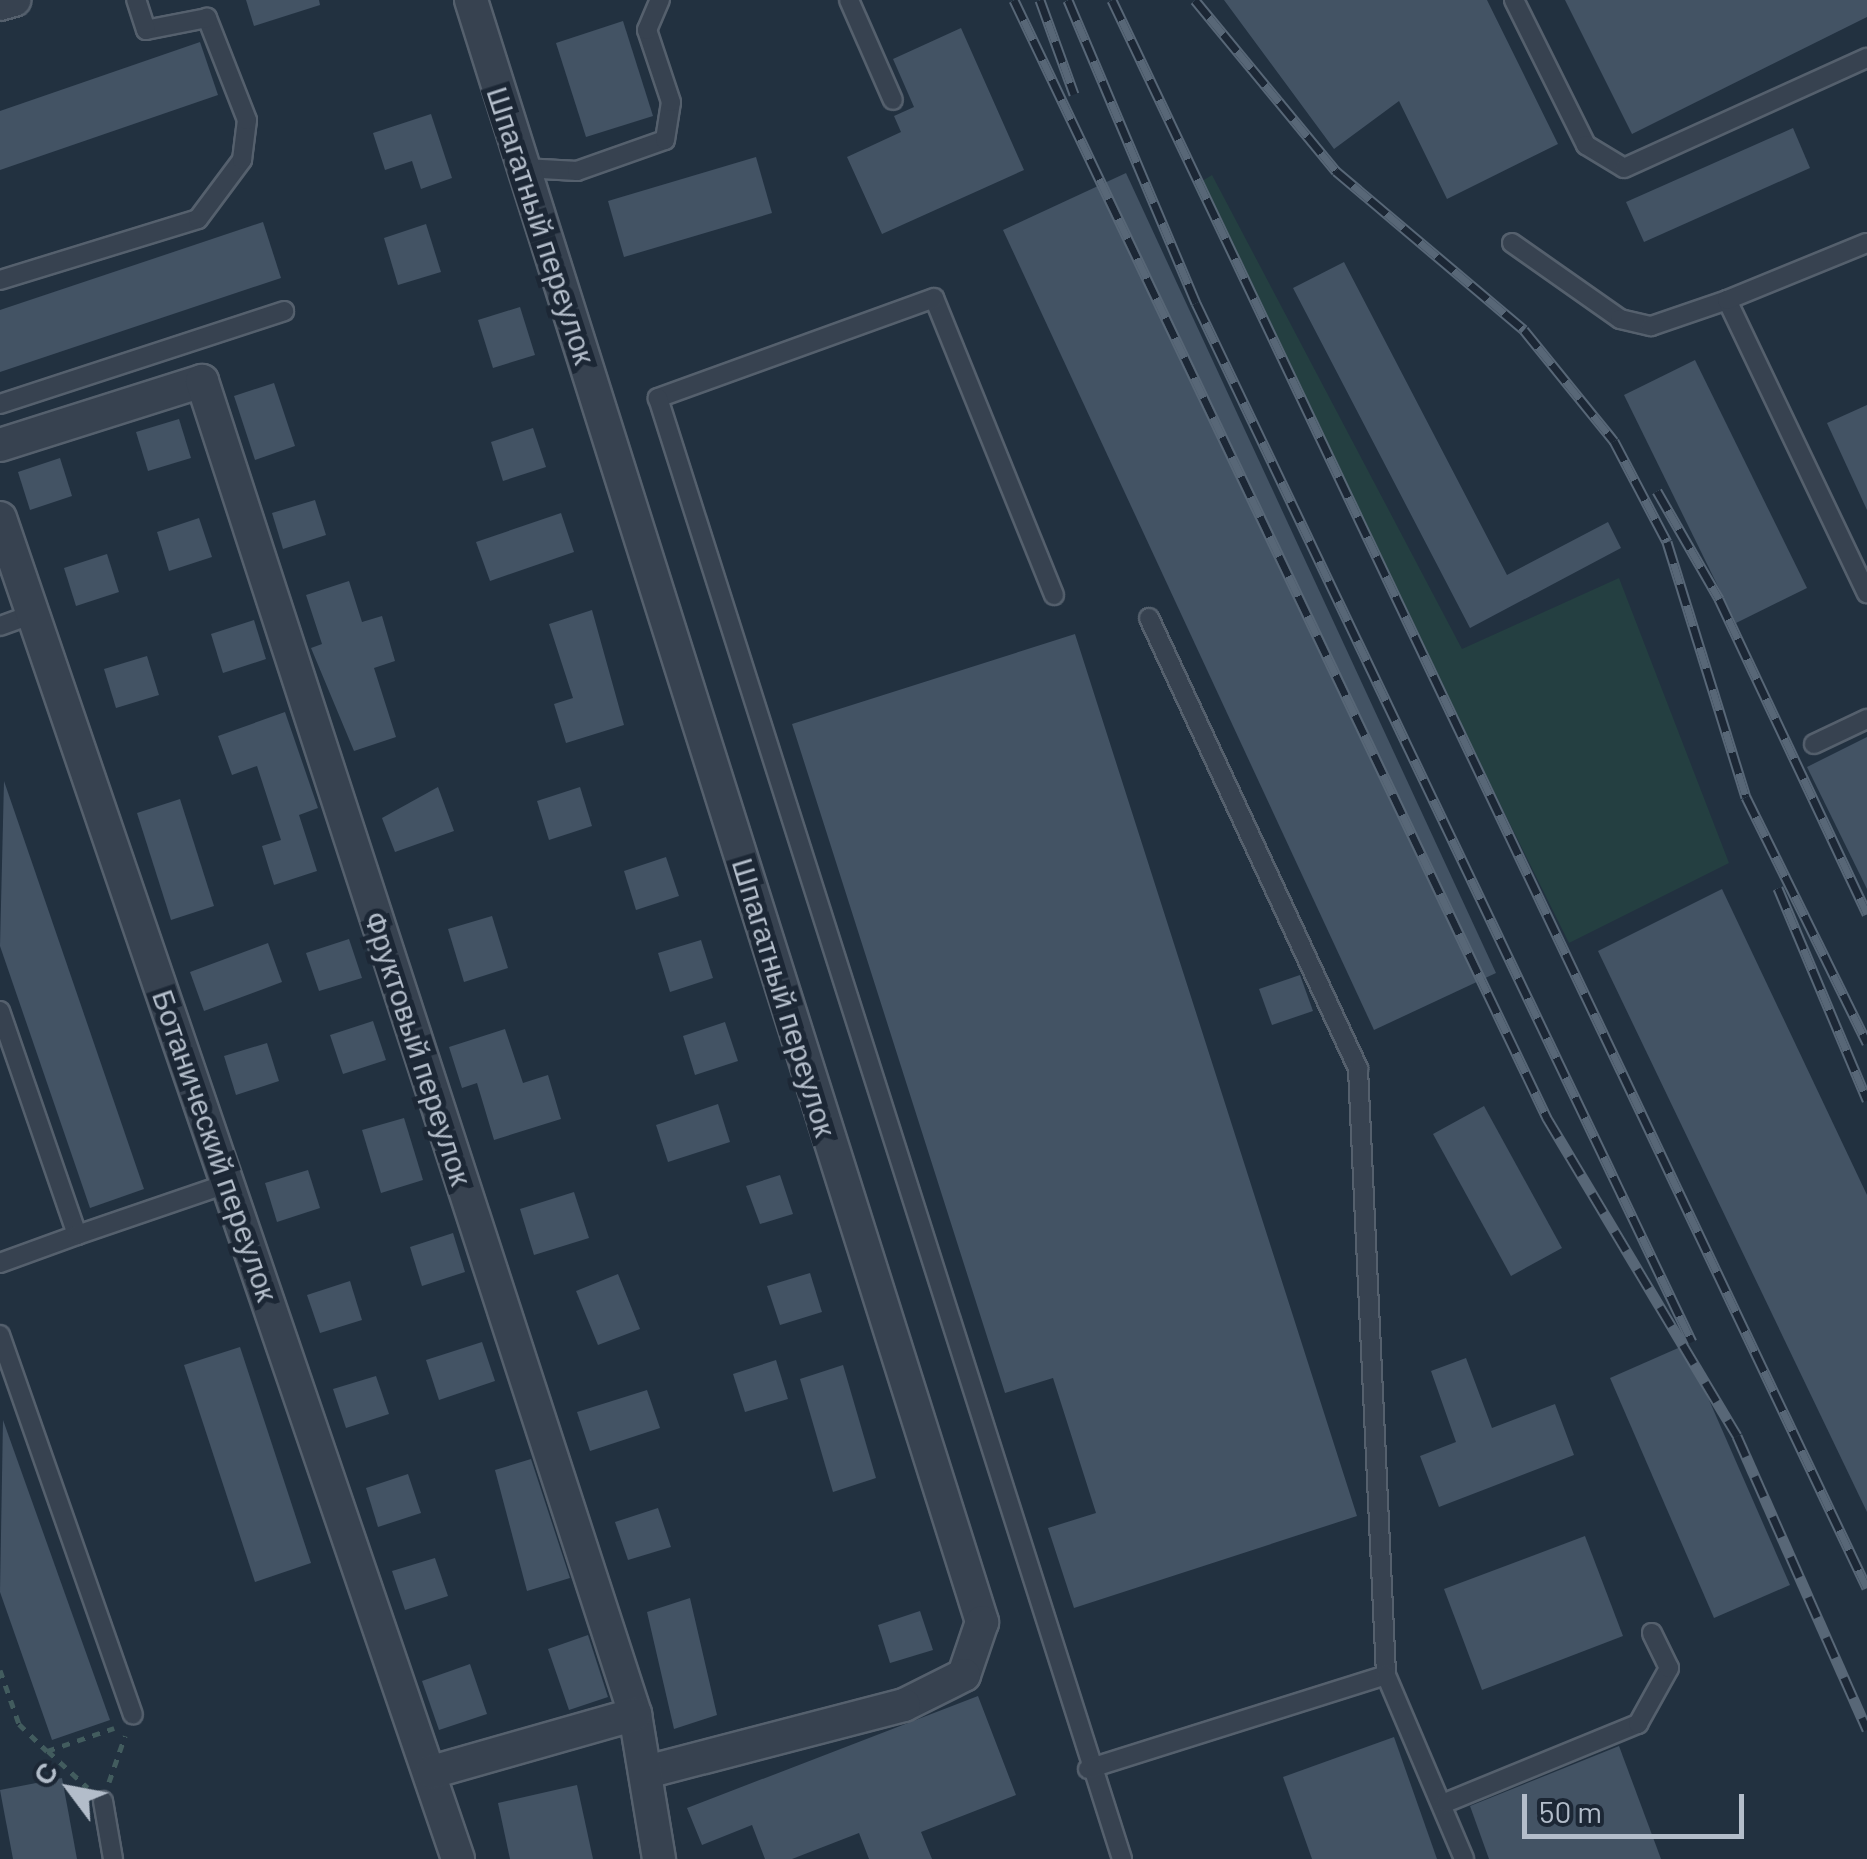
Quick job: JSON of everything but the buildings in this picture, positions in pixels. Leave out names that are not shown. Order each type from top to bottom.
[{"type":"street","points":[[0,4],[14,0]]},
{"type":"street","name":"Шпагатный переулок","points":[[471,0],[982,1622],[964,1675],[904,1706],[646,1772]]},
{"type":"street","name":"Фруктовый переулок","points":[[0,445],[202,381],[635,1714],[660,1859]]},
{"type":"street","name":"Ботанический переулок","points":[[0,518],[432,1772],[458,1859]]},
{"type":"street","points":[[432,1772],[635,1714]]},
{"type":"lane","points":[[0,280],[198,219],[242,160],[247,120],[207,18],[146,30],[136,0]]},
{"type":"lane","points":[[524,168],[578,171],[665,140],[671,102],[647,30],[660,0]]},
{"type":"lane","points":[[848,0],[893,100]]},
{"type":"lane","points":[[1514,0],[1586,145],[1624,168],[1867,58]]},
{"type":"lane","points":[[1512,243],[1620,319],[1652,326],[1727,300],[1867,242]]},
{"type":"lane","points":[[1054,595],[934,298],[658,398],[1088,1769],[1122,1859]]},
{"type":"lane","points":[[1727,300],[1867,593]]},
{"type":"lane","points":[[0,404],[284,312]]},
{"type":"lane","points":[[0,626],[33,614]]},
{"type":"lane","points":[[1149,618],[1358,1068],[1388,1574],[1386,1675],[1445,1804],[1464,1859]]},
{"type":"lane","points":[[1814,744],[1867,719]]},
{"type":"lane","points":[[0,1010],[77,1235]]},
{"type":"lane","points":[[0,1263],[229,1183]]},
{"type":"lane","points":[[0,1336],[133,1714]]},
{"type":"lane","points":[[1445,1804],[1638,1724],[1669,1668],[1652,1634]]},
{"type":"lane","points":[[1088,1769],[1386,1675]]},
{"type":"lane","points":[[103,1802],[113,1859]]},
{"type":"path","points":[[0,1670],[19,1724],[47,1750],[103,1802],[130,1722],[47,1750]]},
{"type":"green space","points":[[1212,175],[1462,649],[1619,578],[1729,863],[1569,943],[1194,186]]},
{"type":"railway","points":[[1014,0],[1547,1118],[1737,1436],[1867,1730]]},
{"type":"railway","points":[[1040,0],[1074,94]]},
{"type":"railway","points":[[1068,0],[1196,303],[1692,1342]]},
{"type":"railway","points":[[1112,0],[1867,1588]]},
{"type":"railway","points":[[1195,0],[1336,171],[1524,330],[1614,441],[1667,542],[1746,797],[1867,1043]]},
{"type":"railway","points":[[1657,491],[1719,599],[1867,914]]},
{"type":"railway","points":[[1778,888],[1867,1100]]}]
